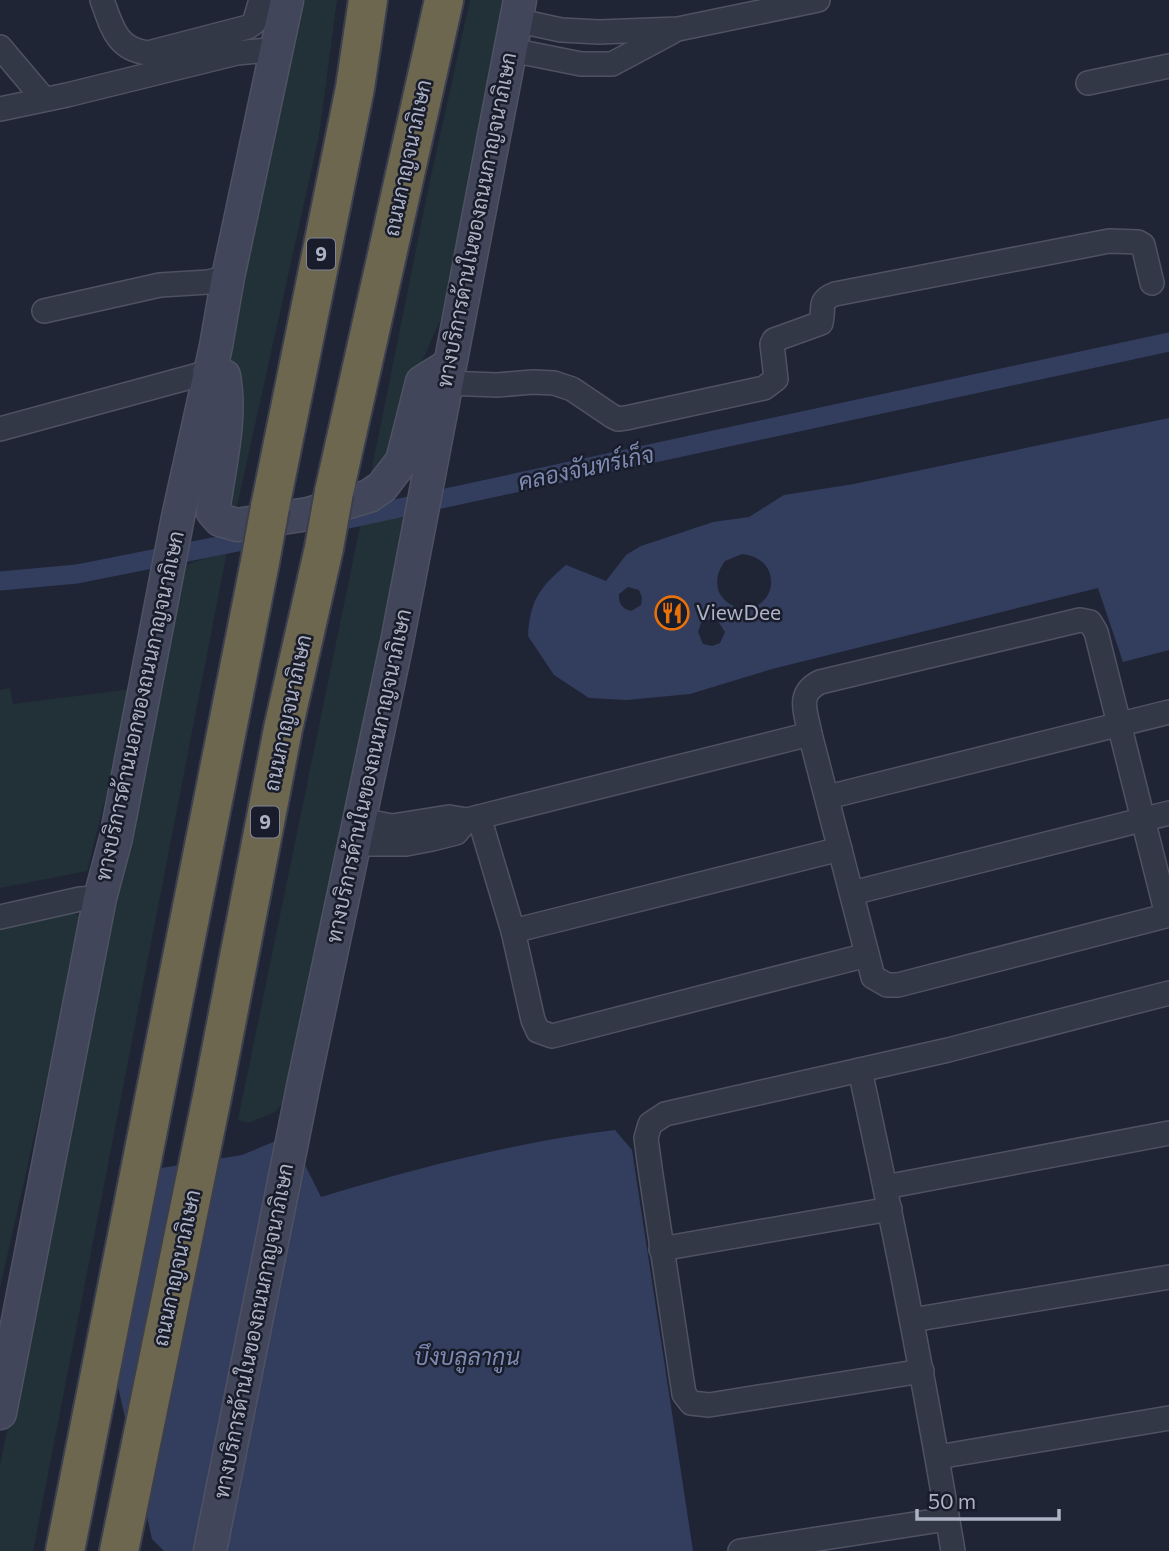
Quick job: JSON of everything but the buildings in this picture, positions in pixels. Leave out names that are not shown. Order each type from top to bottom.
[{"type":"highway","name":"9","points":[[66,1546],[355,88],[368,0]]},
{"type":"highway","name":"ถนนกาญจนาภิเษก","points":[[119,1551],[212,1097],[283,729],[444,0]]},
{"type":"main road","name":"ทางบริการด้านนอกของถนนกาญจนาภิเษก","points":[[0,1413],[100,898],[116,838],[178,517],[287,0]]},
{"type":"main road","name":"ทางบริการด้านในของถนนกาญจนาภิเษก","points":[[210,1551],[304,1082],[397,642],[515,23]]},
{"type":"main road","points":[[209,372],[224,376],[226,389],[213,512],[220,520],[237,525],[308,514],[369,496],[382,487],[402,461],[422,382],[447,374]]},
{"type":"street","points":[[102,0],[111,23],[125,46],[133,51],[148,53],[248,27],[254,23],[261,0]]},
{"type":"street","points":[[515,23],[599,32],[678,29],[818,0]]},
{"type":"street","points":[[515,23],[580,64],[612,64],[678,29]]},
{"type":"street","points":[[0,47],[44,99]]},
{"type":"street","points":[[0,108],[237,53],[278,48]]},
{"type":"street","points":[[1088,83],[1169,66]]},
{"type":"street","points":[[447,374],[497,385],[554,383],[572,389],[612,416],[626,418],[771,385],[776,379],[772,344],[774,340],[821,323],[823,302],[825,298],[835,294],[1110,241],[1138,242],[1143,246],[1152,283]]},
{"type":"street","points":[[44,311],[160,285],[208,282],[228,277]]},
{"type":"street","points":[[0,429],[209,372]]},
{"type":"street","points":[[1080,620],[1090,622],[1096,632],[1120,724],[1168,915],[898,985],[887,985],[873,977],[810,734],[804,702],[811,687],[820,682],[1080,620]]},
{"type":"street","points":[[828,797],[1169,712]]},
{"type":"street","points":[[357,832],[449,817],[473,819],[810,734]]},
{"type":"street","points":[[852,893],[1169,813]]},
{"type":"street","points":[[473,819],[513,931],[533,1020],[538,1031],[552,1036],[867,955]]},
{"type":"street","points":[[513,931],[840,849]]},
{"type":"street","points":[[0,917],[80,899],[100,898]]},
{"type":"street","points":[[922,1371],[709,1405],[691,1403],[684,1394],[661,1249],[646,1139],[650,1124],[665,1114],[948,1050],[1169,993]]},
{"type":"street","points":[[860,1070],[922,1371],[953,1551]]},
{"type":"street","points":[[661,1249],[1169,1133]]},
{"type":"street","points":[[912,1321],[1169,1277]]},
{"type":"street","points":[[938,1457],[1169,1418]]},
{"type":"street","points":[[740,1551],[947,1519]]},
{"type":"shaded area","points":[[297,0],[337,0],[319,135],[235,515],[225,515],[235,383],[229,357]]},
{"type":"shaded area","points":[[470,0],[510,0],[489,105],[441,318],[410,389],[401,444],[369,483],[430,181]]},
{"type":"shaded area","points":[[405,513],[294,1090],[275,1112],[248,1123],[238,1120],[361,522]]},
{"type":"shaded area","points":[[227,551],[33,1551],[0,1551],[0,1466],[183,566]]},
{"type":"shaded area","points":[[10,688],[13,704],[133,689],[87,871],[0,888],[0,690]]},
{"type":"shaded area","points":[[73,913],[81,917],[0,1288],[0,929]]},
{"type":"water","points":[[1169,418],[1169,650],[1123,662],[1098,588],[772,669],[690,694],[627,700],[589,698],[554,675],[528,636],[531,613],[538,595],[549,580],[566,565],[606,581],[626,555],[641,546],[713,522],[749,517],[784,495],[854,484]],"holes":[[[742,554],[756,558],[765,565],[771,584],[762,602],[752,607],[740,608],[723,598],[717,584],[725,561]],[[628,587],[639,590],[641,605],[631,611],[625,609],[620,603],[619,594]],[[710,619],[718,621],[725,632],[720,643],[712,646],[703,644],[698,632],[701,623]]]},
{"type":"water","name":"บึงบลูลากูน","points":[[615,1130],[632,1150],[693,1551],[164,1551],[152,1539],[97,1292],[124,1174],[242,1155],[290,1135],[321,1197],[467,1157],[541,1141]]},
{"type":"waterway","name":"คลองจันทร์เก็จ","points":[[325,524],[1169,342]]},
{"type":"waterway","name":"คลองจันทร์เก็จ","points":[[0,581],[77,574],[268,536]]},
{"type":"place","name":"ViewDee","points":[[672,613]]}]
